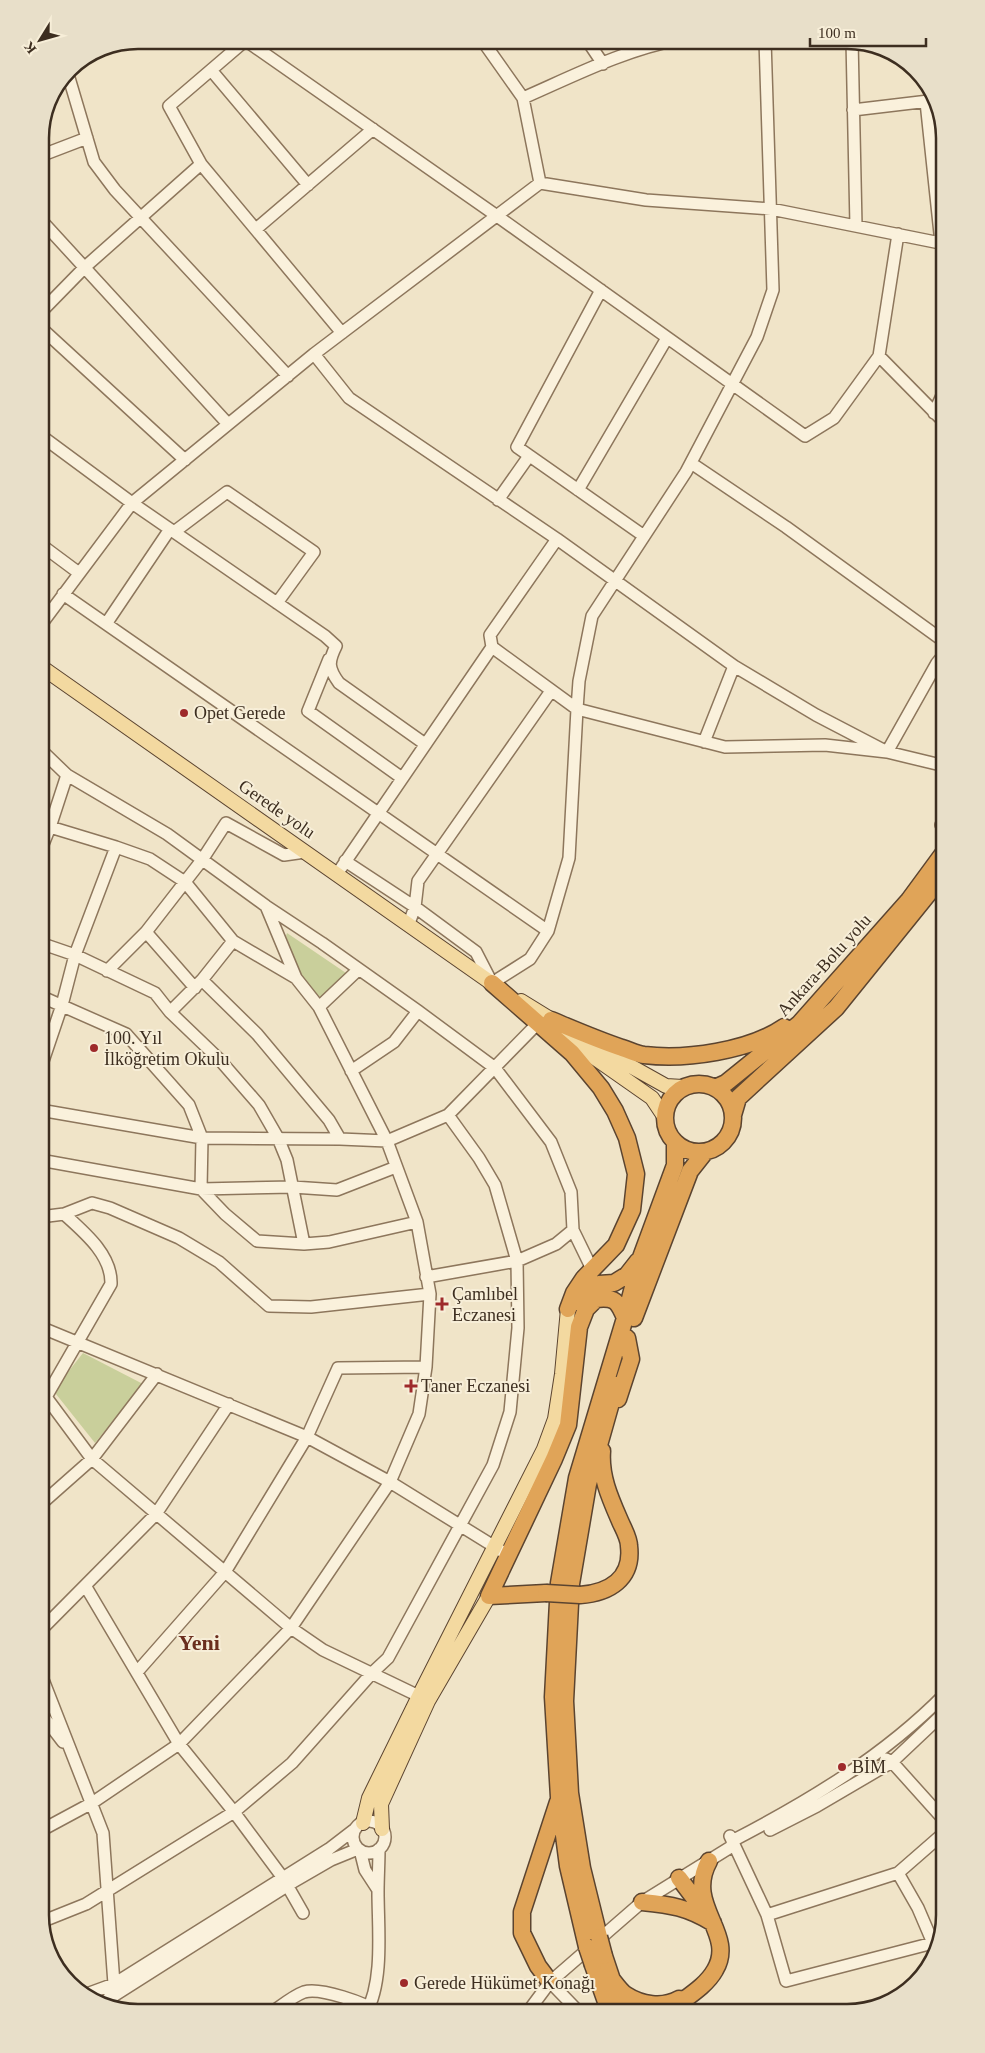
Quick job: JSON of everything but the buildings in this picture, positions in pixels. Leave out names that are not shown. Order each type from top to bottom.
[{"type":"highway","name":"Ankara-Bolu yolu","points":[[715,1088],[726,1083],[799,1024],[909,900],[936,863]]},
{"type":"highway","name":"Ankara-Bolu yolu","points":[[733,1115],[738,1098],[836,1008],[936,885]]},
{"type":"highway","points":[[492,983],[544,1020],[601,1088],[615,1111],[627,1138],[636,1174],[632,1210],[616,1245],[592,1269],[574,1294],[568,1309]]},
{"type":"highway","points":[[544,1020],[643,1055],[690,1056],[734,1048],[773,1035],[817,1005]]},
{"type":"highway","points":[[694,1084],[705,1084],[715,1088],[727,1100],[733,1115],[731,1130],[723,1143],[715,1149],[705,1152],[694,1152],[684,1149],[675,1142],[669,1135],[664,1116],[670,1099],[683,1087],[694,1084]]},
{"type":"highway","points":[[608,2004],[599,1961],[568,1866],[559,1797],[553,1697],[559,1582],[577,1478],[625,1318],[640,1260],[675,1165],[675,1142]]},
{"type":"highway","points":[[593,1942],[570,1793],[565,1701],[571,1584],[586,1493],[610,1411],[627,1338],[690,1171],[705,1152]]},
{"type":"highway","points":[[568,1309],[587,1291],[599,1284],[614,1283],[627,1275],[640,1260]]},
{"type":"highway","points":[[625,1318],[618,1303],[608,1298],[596,1299],[586,1310],[579,1327],[568,1425],[554,1459],[501,1550],[489,1596],[546,1593],[597,1594],[618,1582],[625,1573],[629,1561],[629,1544],[610,1496],[601,1466],[602,1451],[630,1359],[627,1338]]},
{"type":"highway","points":[[550,1982],[538,1966],[522,1933],[522,1912],[559,1797]]},
{"type":"highway","points":[[666,2004],[674,2002],[706,1983],[721,1957],[721,1943],[704,1901],[701,1881],[709,1861]]},
{"type":"highway","points":[[679,1878],[713,1923]]},
{"type":"highway","points":[[642,1902],[674,1905],[698,1914],[713,1923]]},
{"type":"highway","points":[[599,1961],[610,1978],[626,1995],[652,2004]]},
{"type":"highway","points":[[610,1978],[620,2004]]},
{"type":"highway","points":[[678,2004],[692,1992]]},
{"type":"main road","name":"Gerede yolu","points":[[49,672],[492,983]]},
{"type":"main road","points":[[544,1020],[666,1086],[683,1087]]},
{"type":"main road","points":[[544,1020],[652,1098],[664,1116]]},
{"type":"main road","points":[[359,1826],[369,1798],[424,1698],[501,1550],[544,1449],[555,1419],[562,1374],[568,1309]]},
{"type":"main road","points":[[382,1829],[382,1804],[424,1698],[489,1596]]},
{"type":"street","points":[[236,49],[169,106],[201,164],[342,333]]},
{"type":"street","points":[[259,49],[806,436],[834,418],[879,356],[898,234]]},
{"type":"street","points":[[488,49],[523,98],[540,183]]},
{"type":"street","points":[[593,49],[603,64]]},
{"type":"street","points":[[523,98],[603,64],[645,49]]},
{"type":"street","points":[[345,861],[415,907],[476,952],[492,983],[530,959],[548,931],[569,858],[579,682],[592,616],[691,462],[758,337],[773,290],[765,49]]},
{"type":"street","points":[[852,49],[856,226]]},
{"type":"street","points":[[211,70],[308,185]]},
{"type":"street","points":[[70,80],[94,162],[115,190],[288,376]]},
{"type":"street","points":[[853,110],[928,101]]},
{"type":"street","points":[[934,116],[936,140]]},
{"type":"street","points":[[256,230],[373,129]]},
{"type":"street","points":[[49,153],[87,138]]},
{"type":"street","points":[[49,304],[85,268],[201,164]]},
{"type":"street","points":[[49,613],[132,503],[314,354],[540,183],[646,200],[771,210],[936,242]]},
{"type":"street","points":[[49,229],[228,424]]},
{"type":"street","points":[[601,290],[517,447],[644,536]]},
{"type":"street","points":[[49,335],[185,460]]},
{"type":"street","points":[[578,490],[668,338]]},
{"type":"street","points":[[314,354],[349,398],[557,539],[734,666],[816,715],[887,752]]},
{"type":"street","points":[[879,356],[934,413],[936,409]]},
{"type":"street","points":[[49,442],[132,503],[336,646],[308,710],[402,778]]},
{"type":"street","points":[[498,500],[529,456]]},
{"type":"street","points":[[691,462],[786,527],[936,635]]},
{"type":"street","points":[[106,624],[172,530],[227,492],[314,552],[277,603]]},
{"type":"street","points":[[337,874],[492,647],[490,635],[557,539]]},
{"type":"street","points":[[49,551],[79,573]]},
{"type":"street","points":[[63,594],[548,931]]},
{"type":"street","points":[[492,647],[577,709],[725,747],[825,746],[887,752],[936,764]]},
{"type":"street","points":[[329,659],[331,671],[339,683],[426,744]]},
{"type":"street","points":[[887,752],[936,665]]},
{"type":"street","points":[[704,742],[734,666]]},
{"type":"street","points":[[409,924],[415,907],[418,880],[551,691]]},
{"type":"street","points":[[49,758],[67,775],[167,834],[266,906],[418,1011],[495,1068],[551,1142],[570,1192],[573,1230],[592,1269]]},
{"type":"street","points":[[49,815],[67,775]]},
{"type":"street","points":[[107,971],[146,932],[202,860],[226,823],[284,855],[305,852]]},
{"type":"street","points":[[49,825],[150,859],[185,882],[233,941],[296,978]]},
{"type":"street","points":[[49,1042],[62,1005],[75,955],[116,847]]},
{"type":"street","points":[[49,1826],[92,1803],[179,1744],[291,1628],[390,1482],[419,1414],[426,1367],[430,1294],[417,1222],[387,1141],[319,1008],[296,978],[266,906]]},
{"type":"street","points":[[146,932],[198,984],[257,1034],[329,1120],[340,1139]]},
{"type":"street","points":[[170,1012],[198,984],[233,941]]},
{"type":"street","points":[[49,946],[75,955],[155,993],[170,1012],[219,1059],[248,1092],[259,1105],[278,1138],[293,1187],[304,1244]]},
{"type":"street","points":[[319,1008],[358,970]]},
{"type":"street","points":[[49,1000],[126,1034],[189,1105],[202,1138],[201,1189],[225,1214],[257,1241],[304,1244],[329,1242],[417,1222]]},
{"type":"street","points":[[351,1071],[394,1042],[418,1011]]},
{"type":"street","points":[[49,1112],[202,1138],[387,1141],[448,1116],[544,1020]]},
{"type":"street","points":[[49,1919],[86,1904],[234,1812],[292,1763],[372,1673],[388,1658],[493,1465],[510,1412],[518,1328],[517,1261],[496,1185],[448,1116]]},
{"type":"street","points":[[49,1162],[201,1189],[293,1187],[337,1190],[396,1167]]},
{"type":"street","points":[[49,1216],[64,1214],[92,1203],[110,1208],[179,1238],[219,1262],[270,1306],[311,1307],[430,1294]]},
{"type":"street","points":[[49,1388],[111,1284],[111,1273],[87,1235],[64,1214]]},
{"type":"street","points":[[426,1277],[517,1261],[556,1244],[573,1230]]},
{"type":"street","points":[[49,1330],[307,1437],[390,1482],[501,1550]]},
{"type":"street","points":[[137,1672],[225,1572],[307,1437],[338,1368],[426,1367]]},
{"type":"street","points":[[49,1497],[92,1459],[157,1374]]},
{"type":"street","points":[[49,1623],[156,1514],[228,1404]]},
{"type":"street","points":[[49,1405],[92,1459],[291,1628],[323,1650],[424,1698]]},
{"type":"street","points":[[86,1587],[179,1744],[234,1812],[286,1882],[303,1913]]},
{"type":"street","points":[[49,1694],[103,1834],[114,1984],[107,1999]]},
{"type":"street","points":[[534,2004],[550,1982],[642,1902],[709,1861],[733,1843],[778,1818],[878,1754],[936,1704]]},
{"type":"street","points":[[733,1843],[817,1806],[892,1762],[936,1720]]},
{"type":"street","points":[[49,1723],[72,1752]]},
{"type":"street","points":[[878,1754],[892,1762],[936,1811]]},
{"type":"street","points":[[109,2000],[286,1882],[359,1826],[376,1823],[382,1829],[384,1842],[380,1849],[378,1890],[379,1960],[372,2004]]},
{"type":"street","points":[[359,1826],[353,1838],[365,1870],[378,1890]]},
{"type":"street","points":[[766,1915],[898,1873],[936,1840]]},
{"type":"street","points":[[733,1843],[766,1915],[786,1982],[932,1943]]},
{"type":"street","points":[[93,1992],[114,1984],[286,1882],[331,1860],[359,1850],[370,1853],[380,1849]]},
{"type":"street","points":[[898,1873],[918,1908],[932,1942]]},
{"type":"street","points":[[550,1982],[571,2004]]},
{"type":"street","points":[[285,2004],[306,1991],[322,1992],[353,2004]]},
{"type":"green space","points":[[287,933],[346,973],[321,997],[307,986],[302,978],[286,936]]},
{"type":"green space","points":[[83,1353],[143,1384],[95,1443],[56,1394],[57,1386]]},
{"type":"place","name":"Opet Gerede","points":[[184,713]]},
{"type":"place","name":"100. Yıl İlköğretim Okulu","points":[[94,1048]]},
{"type":"place","name":"Çamlıbel Eczanesi","points":[[442,1304]]},
{"type":"place","name":"Taner Eczanesi","points":[[411,1386]]},
{"type":"place","name":"BİM","points":[[842,1767]]},
{"type":"place","name":"Gerede Hükümet Konağı","points":[[404,1983]]},
{"type":"district","name":"Yeni","points":[[199,1642]]}]
